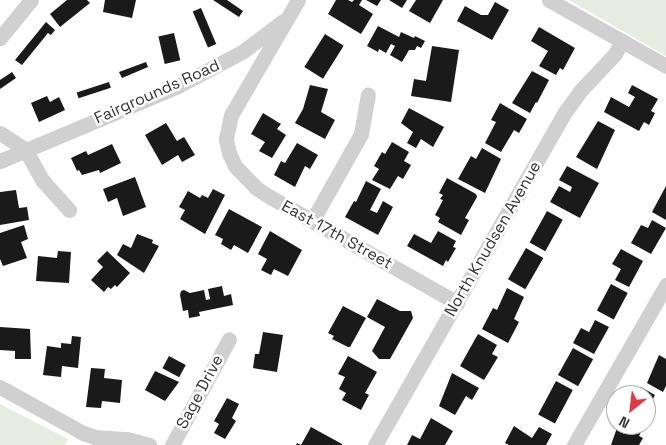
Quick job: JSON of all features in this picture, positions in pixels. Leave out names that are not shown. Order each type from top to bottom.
[{"type":"street","points":[[0,38],[31,0]]},
{"type":"street","name":"Fairgrounds Road","points":[[0,161],[24,149],[178,86],[242,52],[288,17],[298,0]]},
{"type":"street","points":[[549,0],[666,66]]},
{"type":"street","name":"East 17th Street","points":[[288,17],[230,115],[226,139],[229,153],[235,166],[256,188],[457,303]]},
{"type":"street","name":"North Knudsen Avenue","points":[[375,445],[565,112],[580,91],[615,54],[622,41]]},
{"type":"street","points":[[312,221],[361,134],[368,94]]},
{"type":"street","points":[[0,133],[24,149],[43,181],[69,210]]},
{"type":"street","points":[[574,445],[666,285]]},
{"type":"street","name":"Sage Drive","points":[[172,445],[229,339]]},
{"type":"street","points":[[0,387],[95,437],[127,439],[149,445]]},
{"type":"shaded area","points":[[569,0],[666,0],[666,56]]},
{"type":"shaded area","points":[[0,404],[68,439],[65,445],[0,445]]},
{"type":"building","points":[[67,0],[87,0],[90,3],[60,27],[50,14]]},
{"type":"building","points":[[105,0],[136,0],[132,18],[103,12]]},
{"type":"building","points":[[213,0],[227,0],[243,11],[239,17]]},
{"type":"building","points":[[336,0],[352,2],[354,0],[362,0],[359,5],[373,14],[361,34],[328,14]]},
{"type":"building","points":[[366,0],[381,0],[377,6]]},
{"type":"building","points":[[389,0],[407,0],[402,8]]},
{"type":"building","points":[[416,0],[443,0],[430,23],[409,11]]},
{"type":"building","points":[[495,2],[509,10],[492,40],[457,21],[465,6],[481,15],[488,15]]},
{"type":"building","points":[[201,8],[216,44],[208,47],[193,12]]},
{"type":"building","points":[[46,22],[55,30],[51,35],[48,33],[22,65],[15,60]]},
{"type":"building","points":[[378,26],[399,37],[401,32],[425,41],[421,48],[417,46],[415,50],[409,50],[402,62],[390,55],[395,46],[391,44],[386,53],[379,49],[378,52],[367,46]]},
{"type":"building","points":[[539,27],[575,48],[563,70],[560,68],[556,75],[539,66],[548,51],[531,41]]},
{"type":"building","points":[[174,33],[180,60],[165,64],[158,37]]},
{"type":"building","points":[[325,34],[344,46],[323,79],[304,67]]},
{"type":"building","points":[[432,46],[459,50],[451,102],[411,96],[414,79],[426,81]]},
{"type":"building","points":[[146,62],[148,67],[122,78],[119,72]]},
{"type":"building","points":[[532,71],[549,80],[530,113],[512,103]]},
{"type":"building","points":[[12,72],[16,78],[0,89],[0,80]]},
{"type":"building","points":[[109,82],[111,88],[79,98],[77,93]]},
{"type":"building","points":[[310,85],[328,89],[321,112],[335,120],[325,139],[295,123],[303,109]]},
{"type":"building","points":[[632,85],[658,99],[651,111],[655,113],[649,125],[644,122],[639,131],[604,112],[611,97],[629,107],[635,97],[628,93]]},
{"type":"building","points":[[47,96],[50,102],[59,97],[65,110],[39,122],[31,103]]},
{"type":"building","points":[[500,103],[527,119],[519,133],[514,130],[501,152],[485,143],[496,122],[491,120]]},
{"type":"building","points":[[409,108],[444,127],[433,147],[421,139],[416,148],[407,143],[413,132],[401,123]]},
{"type":"building","points":[[263,113],[281,124],[277,129],[286,135],[272,158],[259,151],[265,142],[251,134]]},
{"type":"building","points":[[598,121],[615,130],[597,169],[576,157]]},
{"type":"building","points":[[166,123],[177,141],[184,137],[195,155],[182,162],[178,155],[162,165],[145,135]]},
{"type":"building","points":[[392,142],[409,152],[404,161],[411,165],[403,179],[398,176],[390,189],[372,180],[379,169],[374,166],[382,152],[385,154]]},
{"type":"building","points":[[297,143],[318,155],[310,169],[305,166],[295,187],[274,175],[281,161],[285,163]]},
{"type":"building","points":[[112,144],[121,163],[100,173],[99,170],[82,175],[79,170],[77,171],[71,158],[86,151],[88,155]]},
{"type":"building","points":[[482,148],[501,159],[485,193],[458,179],[471,156],[476,159]]},
{"type":"building","points":[[567,166],[599,183],[580,218],[550,202],[559,186],[570,192],[572,187],[559,180]]},
{"type":"building","points":[[135,177],[146,207],[123,216],[117,198],[108,202],[103,189]]},
{"type":"building","points":[[447,178],[476,194],[477,197],[465,218],[469,220],[461,235],[438,222],[440,218],[435,215],[443,200],[440,199],[443,195],[439,193]]},
{"type":"building","points":[[366,181],[381,189],[370,210],[377,213],[383,201],[393,207],[378,235],[345,217],[354,201],[356,202]]},
{"type":"building","points":[[666,186],[666,220],[652,212]]},
{"type":"building","points":[[213,189],[225,195],[205,234],[180,219],[185,210],[179,207],[188,191],[200,198],[202,195],[208,198]]},
{"type":"building","points":[[16,190],[19,208],[27,207],[29,220],[0,225],[0,192]]},
{"type":"building","points":[[229,209],[262,227],[248,253],[234,245],[231,250],[221,244],[223,239],[215,235]]},
{"type":"building","points":[[547,211],[563,220],[545,251],[530,242]]},
{"type":"building","points":[[652,220],[666,228],[651,254],[631,243],[641,225],[648,228]]},
{"type":"building","points":[[24,225],[28,239],[21,242],[27,258],[3,266],[0,259],[0,233]]},
{"type":"building","points":[[270,231],[302,250],[288,276],[274,269],[271,275],[261,270],[267,259],[258,254]]},
{"type":"building","points":[[438,231],[456,241],[453,247],[456,248],[448,262],[446,260],[443,266],[407,246],[414,234],[431,243]]},
{"type":"building","points":[[137,234],[153,240],[152,243],[159,246],[144,273],[117,255],[123,244],[131,248]]},
{"type":"building","points":[[526,248],[543,258],[525,289],[508,279]]},
{"type":"building","points":[[621,249],[643,261],[629,287],[615,280],[621,269],[612,264]]},
{"type":"building","points":[[58,251],[71,252],[69,283],[36,281],[38,256],[57,258]]},
{"type":"building","points":[[107,251],[130,273],[117,287],[115,285],[111,289],[108,287],[104,292],[91,280],[103,267],[97,261]]},
{"type":"building","points":[[611,284],[628,293],[614,319],[597,310]]},
{"type":"building","points":[[222,286],[224,296],[231,294],[233,305],[199,312],[200,316],[189,318],[188,310],[183,311],[181,291],[184,290],[190,293],[204,290],[206,300],[210,299],[208,289]]},
{"type":"building","points":[[507,288],[524,297],[514,319],[519,322],[508,343],[482,329],[493,308],[497,310]]},
{"type":"building","points":[[377,299],[400,311],[411,311],[413,318],[390,359],[379,359],[372,351],[385,327],[367,317]]},
{"type":"building","points":[[343,306],[366,318],[350,347],[332,339],[334,336],[328,333]]},
{"type":"building","points":[[595,320],[609,327],[594,354],[573,343],[581,328],[589,332]]},
{"type":"building","points":[[0,327],[30,329],[31,359],[15,359],[15,351],[0,350]]},
{"type":"building","points":[[263,332],[283,335],[277,372],[253,368],[255,354],[259,354]]},
{"type":"building","points":[[478,334],[497,345],[492,354],[498,357],[484,380],[460,366]]},
{"type":"building","points":[[72,336],[81,337],[78,368],[62,366],[61,377],[43,375],[47,346],[61,348],[61,343],[71,344]]},
{"type":"building","points":[[573,348],[593,359],[578,386],[558,375]]},
{"type":"building","points":[[659,355],[666,359],[666,386],[663,392],[656,388],[656,385],[647,383]]},
{"type":"building","points":[[169,356],[186,365],[179,377],[162,368]]},
{"type":"building","points":[[348,356],[377,372],[365,393],[369,395],[361,410],[342,400],[346,393],[339,389],[345,377],[338,374]]},
{"type":"building","points":[[91,368],[105,369],[104,378],[122,380],[120,403],[102,401],[101,408],[86,407]]},
{"type":"building","points":[[155,371],[179,382],[165,401],[145,390]]},
{"type":"building","points":[[452,373],[479,388],[472,400],[466,396],[455,415],[439,406]]},
{"type":"building","points":[[556,381],[573,390],[555,423],[538,415]]},
{"type":"building","points":[[227,398],[239,404],[232,418],[236,421],[225,439],[214,433],[219,424],[214,421]]},
{"type":"building","points":[[431,418],[453,431],[445,445],[407,445],[412,435],[420,439]]},
{"type":"building","points":[[514,426],[532,438],[539,427],[552,434],[546,445],[509,445],[505,443]]},
{"type":"building","points":[[311,427],[342,444],[342,445],[301,445]]},
{"type":"building","points":[[614,435],[640,435],[643,438],[639,445],[611,445]]}]
